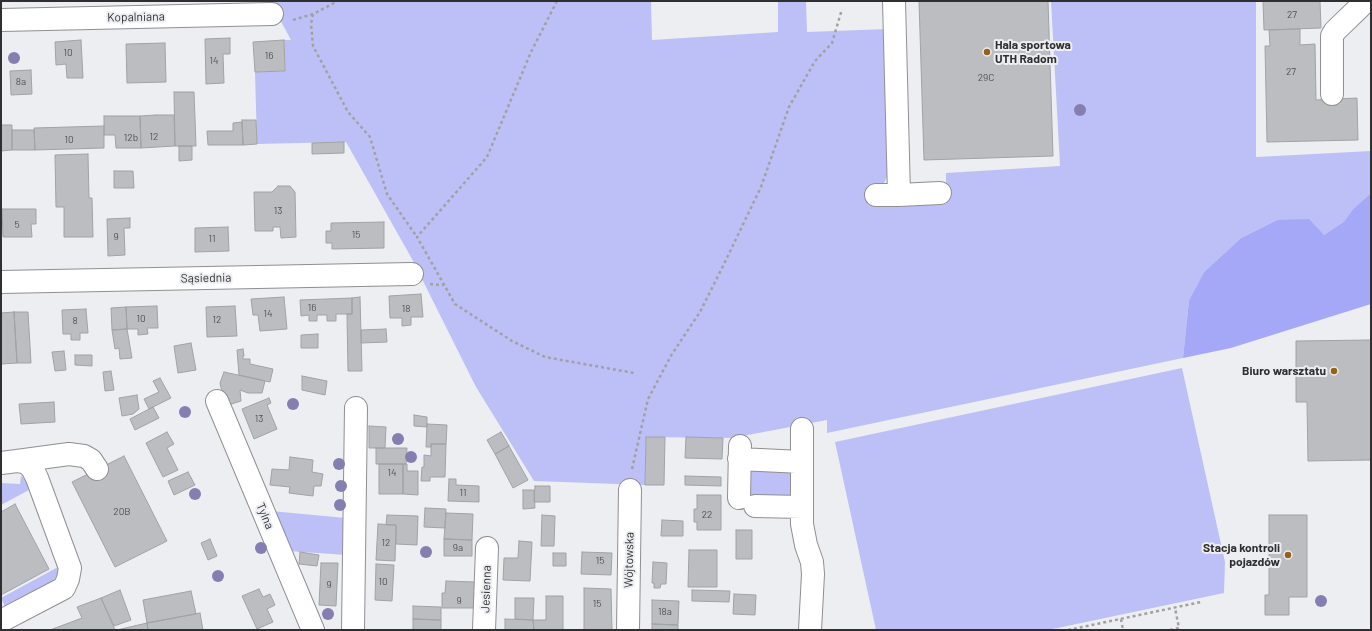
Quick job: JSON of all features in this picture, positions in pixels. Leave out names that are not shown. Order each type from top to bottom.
[{"type":"street","points":[[894,1],[899,195]]},
{"type":"street","points":[[1332,94],[1332,36],[1335,31],[1366,1]]},
{"type":"street","name":"Kopalniana","points":[[1,20],[272,14]]},
{"type":"street","points":[[876,195],[940,193]]},
{"type":"street","name":"Sąsiednia","points":[[1,282],[412,274]]},
{"type":"street","name":"Tylna","points":[[217,402],[313,630]]},
{"type":"street","points":[[353,630],[356,408]]},
{"type":"street","points":[[802,429],[802,524],[806,545],[812,562],[813,574],[810,621]]},
{"type":"street","points":[[802,462],[740,452],[747,502],[802,507]]},
{"type":"street","points":[[9,462],[69,454],[84,456],[91,460],[97,469]]},
{"type":"street","points":[[1,621],[64,588],[68,579],[70,568],[37,478],[29,465],[9,462]]},
{"type":"street","name":"Wójtowska","points":[[628,630],[630,490]]},
{"type":"street","name":"Jesienna","points":[[484,630],[487,548]]},
{"type":"path","points":[[272,14],[285,23],[313,14],[338,1]]},
{"type":"path","points":[[417,237],[487,158],[531,52],[557,1]]},
{"type":"path","points":[[630,490],[632,467],[648,399],[672,354],[700,312],[724,264],[761,187],[789,107],[815,61],[832,43],[842,9]]},
{"type":"path","points":[[313,14],[311,24],[313,46],[348,112],[370,137],[387,194],[417,237],[455,304],[512,341],[545,357],[634,373]]},
{"type":"path","points":[[1068,630],[1201,602]]},
{"type":"path","points":[[1170,630],[1179,628],[1175,608]]},
{"type":"path","points":[[1121,619],[1123,630]]},
{"type":"shaded area","points":[[270,1],[651,1],[652,40],[778,32],[778,1],[806,1],[807,32],[888,29],[890,171],[882,187],[872,193],[871,205],[946,204],[946,173],[1060,166],[1051,1],[1256,1],[1256,157],[1371,151],[1371,193],[1353,209],[1344,223],[1324,235],[1277,220],[1241,238],[1204,272],[1189,300],[1183,358],[827,433],[827,420],[732,438],[646,437],[645,485],[534,481],[476,387],[412,259],[346,142],[257,144],[255,72],[285,71],[284,40],[291,40]]},
{"type":"shaded area","points":[[1371,193],[1371,304],[1231,348],[1183,358],[1189,300],[1204,272],[1241,238],[1277,220],[1309,219],[1324,235],[1344,222],[1353,209]]},
{"type":"shaded area","points":[[1182,368],[1225,562],[1224,593],[1048,630],[876,630],[835,442]]},
{"type":"shaded area","points":[[747,467],[796,468],[795,500],[746,500]]},
{"type":"shaded area","points":[[21,476],[25,478],[29,490],[1,505],[1,483],[20,484]]},
{"type":"shaded area","points":[[271,511],[346,518],[346,555],[288,551]]},
{"type":"shaded area","points":[[58,567],[57,576],[52,582],[5,607],[1,598]]},
{"type":"building","points":[[919,1],[1048,1],[1053,156],[924,160]]},
{"type":"building","points":[[1263,1],[1320,1],[1321,28],[1264,30]]},
{"type":"building","points":[[1300,29],[1300,45],[1315,44],[1316,100],[1357,98],[1358,140],[1267,142],[1265,46],[1270,46],[1269,30]]},
{"type":"building","points":[[230,38],[230,54],[223,54],[224,83],[206,84],[205,39]]},
{"type":"building","points":[[81,40],[83,78],[67,78],[66,64],[56,65],[55,42]]},
{"type":"building","points":[[284,40],[285,71],[255,72],[253,42]]},
{"type":"building","points":[[165,43],[166,82],[127,83],[126,44]]},
{"type":"building","points":[[31,70],[32,94],[11,95],[10,71]]},
{"type":"building","points":[[174,92],[194,92],[196,146],[175,146]]},
{"type":"building","points":[[174,115],[175,146],[141,148],[140,116]]},
{"type":"building","points":[[104,116],[140,116],[141,148],[116,148],[115,135],[104,135]]},
{"type":"building","points":[[242,120],[256,120],[257,144],[243,145]]},
{"type":"building","points":[[242,122],[243,145],[208,145],[207,131],[233,131],[233,123]]},
{"type":"building","points":[[1,125],[12,125],[12,150],[1,151]]},
{"type":"building","points":[[104,126],[104,148],[35,150],[34,128]]},
{"type":"building","points":[[12,130],[34,130],[35,150],[12,150]]},
{"type":"building","points":[[344,142],[344,153],[312,154],[312,143]]},
{"type":"building","points":[[179,146],[192,146],[192,160],[179,161]]},
{"type":"building","points":[[88,154],[89,198],[92,198],[93,237],[64,237],[64,207],[56,207],[55,155]]},
{"type":"building","points":[[114,171],[133,171],[134,188],[114,188]]},
{"type":"building","points":[[278,186],[290,186],[295,192],[296,237],[281,238],[280,227],[273,227],[273,231],[255,231],[254,192],[272,192]]},
{"type":"building","points":[[2,209],[36,209],[36,224],[31,224],[32,237],[3,237]]},
{"type":"building","points":[[130,218],[130,228],[124,228],[125,255],[108,256],[107,219]]},
{"type":"building","points":[[384,222],[384,248],[332,249],[332,243],[326,243],[326,231],[331,231],[331,223]]},
{"type":"building","points":[[228,227],[229,251],[195,252],[195,228]]},
{"type":"building","points":[[421,294],[423,317],[411,317],[411,325],[402,326],[402,318],[390,318],[389,296]]},
{"type":"building","points":[[284,297],[287,329],[260,331],[258,315],[253,315],[251,299]]},
{"type":"building","points":[[360,297],[362,371],[348,371],[347,314],[352,314],[352,298]]},
{"type":"building","points":[[352,298],[352,314],[336,314],[336,321],[327,321],[327,315],[317,315],[317,321],[309,321],[309,315],[301,316],[300,300]]},
{"type":"building","points":[[157,306],[158,328],[147,328],[148,334],[138,335],[138,329],[127,329],[126,307]]},
{"type":"building","points":[[235,306],[237,336],[207,337],[206,307]]},
{"type":"building","points":[[126,307],[127,329],[112,330],[111,308]]},
{"type":"building","points":[[86,309],[88,333],[80,333],[80,340],[71,340],[71,334],[63,334],[62,310]]},
{"type":"building","points":[[14,312],[17,363],[1,364],[1,313]]},
{"type":"building","points":[[14,312],[28,312],[31,363],[17,363]]},
{"type":"building","points":[[127,329],[132,358],[120,359],[119,348],[115,349],[112,330]]},
{"type":"building","points":[[386,329],[387,342],[361,343],[361,330]]},
{"type":"building","points":[[318,334],[318,348],[301,348],[301,335]]},
{"type":"building","name":"Biuro warsztatu","points":[[1371,340],[1371,460],[1308,461],[1307,402],[1296,402],[1296,341]]},
{"type":"building","points":[[191,343],[196,370],[178,373],[174,346]]},
{"type":"building","points":[[243,349],[243,359],[250,359],[250,364],[273,369],[270,382],[239,375],[237,350]]},
{"type":"building","points":[[64,351],[66,370],[55,371],[52,352]]},
{"type":"building","points":[[75,355],[92,355],[92,366],[75,365]]},
{"type":"building","points":[[111,371],[114,390],[105,391],[103,372]]},
{"type":"building","points":[[224,372],[265,381],[262,393],[248,393],[240,390],[241,401],[225,406],[220,383]]},
{"type":"building","points":[[302,376],[327,381],[325,395],[302,390]]},
{"type":"building","points":[[160,378],[171,398],[149,409],[144,399],[159,392],[153,381]]},
{"type":"building","points":[[137,395],[139,409],[133,414],[122,416],[119,398]]},
{"type":"building","points":[[269,398],[271,403],[267,405],[277,429],[254,439],[242,409]]},
{"type":"building","points":[[54,402],[55,422],[21,424],[19,404]]},
{"type":"building","points":[[153,407],[159,418],[135,430],[130,419]]},
{"type":"building","points":[[414,415],[427,417],[427,427],[414,426]]},
{"type":"building","points":[[427,424],[447,425],[446,444],[431,444],[431,447],[426,447]]},
{"type":"building","points":[[369,426],[386,427],[385,448],[369,448]]},
{"type":"building","points":[[167,432],[174,444],[167,448],[178,470],[163,477],[146,443]]},
{"type":"building","points":[[501,432],[509,446],[495,454],[487,440]]},
{"type":"building","points":[[646,437],[665,437],[664,485],[645,485]]},
{"type":"building","points":[[686,437],[723,438],[722,459],[685,458]]},
{"type":"building","points":[[431,444],[446,444],[445,477],[430,477],[430,481],[421,481],[422,467],[424,467],[424,455],[431,456]]},
{"type":"building","points":[[509,446],[528,480],[513,488],[495,454]]},
{"type":"building","points":[[376,448],[407,448],[406,464],[376,464]]},
{"type":"building","points":[[124,456],[167,541],[115,567],[72,482]]},
{"type":"building","points":[[290,457],[313,460],[312,472],[323,474],[321,486],[314,486],[313,496],[289,493],[290,487],[270,485],[272,469],[289,470]]},
{"type":"building","points":[[379,464],[403,464],[403,494],[379,494]]},
{"type":"building","points":[[403,464],[407,464],[407,471],[418,471],[418,495],[403,494]]},
{"type":"building","points":[[188,472],[195,485],[174,495],[168,481]]},
{"type":"building","points":[[685,476],[721,477],[721,486],[685,485]]},
{"type":"building","points":[[449,479],[456,479],[456,485],[479,486],[479,502],[448,501]]},
{"type":"building","points":[[535,486],[550,486],[550,502],[534,502]]},
{"type":"building","points":[[523,490],[534,490],[535,508],[523,509]]},
{"type":"building","points":[[697,495],[721,495],[721,530],[697,530],[697,522],[694,522],[694,509],[697,509]]},
{"type":"building","points":[[15,504],[49,569],[1,595],[1,512]]},
{"type":"building","points":[[425,508],[446,509],[445,528],[424,527]]},
{"type":"building","points":[[446,513],[473,514],[472,540],[444,539]]},
{"type":"building","points":[[387,515],[418,516],[417,545],[396,544],[396,525],[386,525]]},
{"type":"building","points":[[542,515],[555,516],[554,546],[541,546]]},
{"type":"building","name":"Stacja kontroli pojazdów","points":[[1269,515],[1307,515],[1307,597],[1289,597],[1289,615],[1265,615],[1265,595],[1269,595]]},
{"type":"building","points":[[662,520],[683,521],[683,536],[661,536]]},
{"type":"building","points":[[378,524],[396,525],[395,561],[376,560]]},
{"type":"building","points":[[736,530],[752,530],[752,559],[736,559]]},
{"type":"building","points":[[210,539],[217,556],[208,560],[201,543]]},
{"type":"building","points":[[444,539],[472,540],[472,556],[444,556]]},
{"type":"building","points":[[519,541],[532,542],[530,581],[503,580],[504,558],[518,558]]},
{"type":"building","points":[[689,550],[717,550],[717,587],[688,587]]},
{"type":"building","points":[[300,552],[319,555],[317,566],[299,564]]},
{"type":"building","points":[[582,552],[612,553],[611,575],[581,574]]},
{"type":"building","points":[[553,553],[566,553],[566,566],[553,566]]},
{"type":"building","points":[[653,562],[667,563],[666,584],[661,584],[660,588],[654,588],[654,583],[652,583]]},
{"type":"building","points":[[321,563],[338,563],[336,606],[319,605]]},
{"type":"building","points":[[376,564],[394,565],[392,601],[375,600]]},
{"type":"building","points":[[446,581],[475,582],[474,608],[442,608],[442,593],[445,593]]},
{"type":"building","points":[[584,588],[611,589],[612,630],[584,630]]},
{"type":"building","points":[[259,589],[263,597],[270,594],[275,605],[267,609],[273,622],[257,629],[242,596]]},
{"type":"building","points":[[120,590],[131,620],[114,626],[101,598]]},
{"type":"building","points":[[692,590],[730,591],[729,602],[692,601]]},
{"type":"building","points":[[191,591],[196,614],[147,623],[143,600]]},
{"type":"building","points":[[734,594],[756,595],[755,615],[733,614]]},
{"type":"building","points":[[546,596],[563,596],[563,630],[534,630],[533,620],[546,620]]},
{"type":"building","points":[[101,598],[115,630],[50,630],[82,618],[77,607]]},
{"type":"building","points":[[515,598],[534,598],[533,620],[515,619]]},
{"type":"building","points":[[652,600],[679,601],[678,625],[652,624]]},
{"type":"building","points":[[413,606],[441,607],[441,620],[413,619]]},
{"type":"building","points":[[200,613],[203,630],[148,630],[147,623]]},
{"type":"building","points":[[413,619],[441,620],[441,630],[413,630]]},
{"type":"building","points":[[505,619],[533,620],[534,630],[505,630]]},
{"type":"building","points":[[147,623],[148,630],[117,630]]},
{"type":"building","points":[[652,624],[678,625],[678,630],[652,630]]},
{"type":"place","name":"Hala sportowa UTH Radom","points":[[987,52]]},
{"type":"place","name":"Biuro warsztatu","points":[[1334,371]]},
{"type":"place","name":"Stacja kontroli pojazdów","points":[[1288,555]]}]
